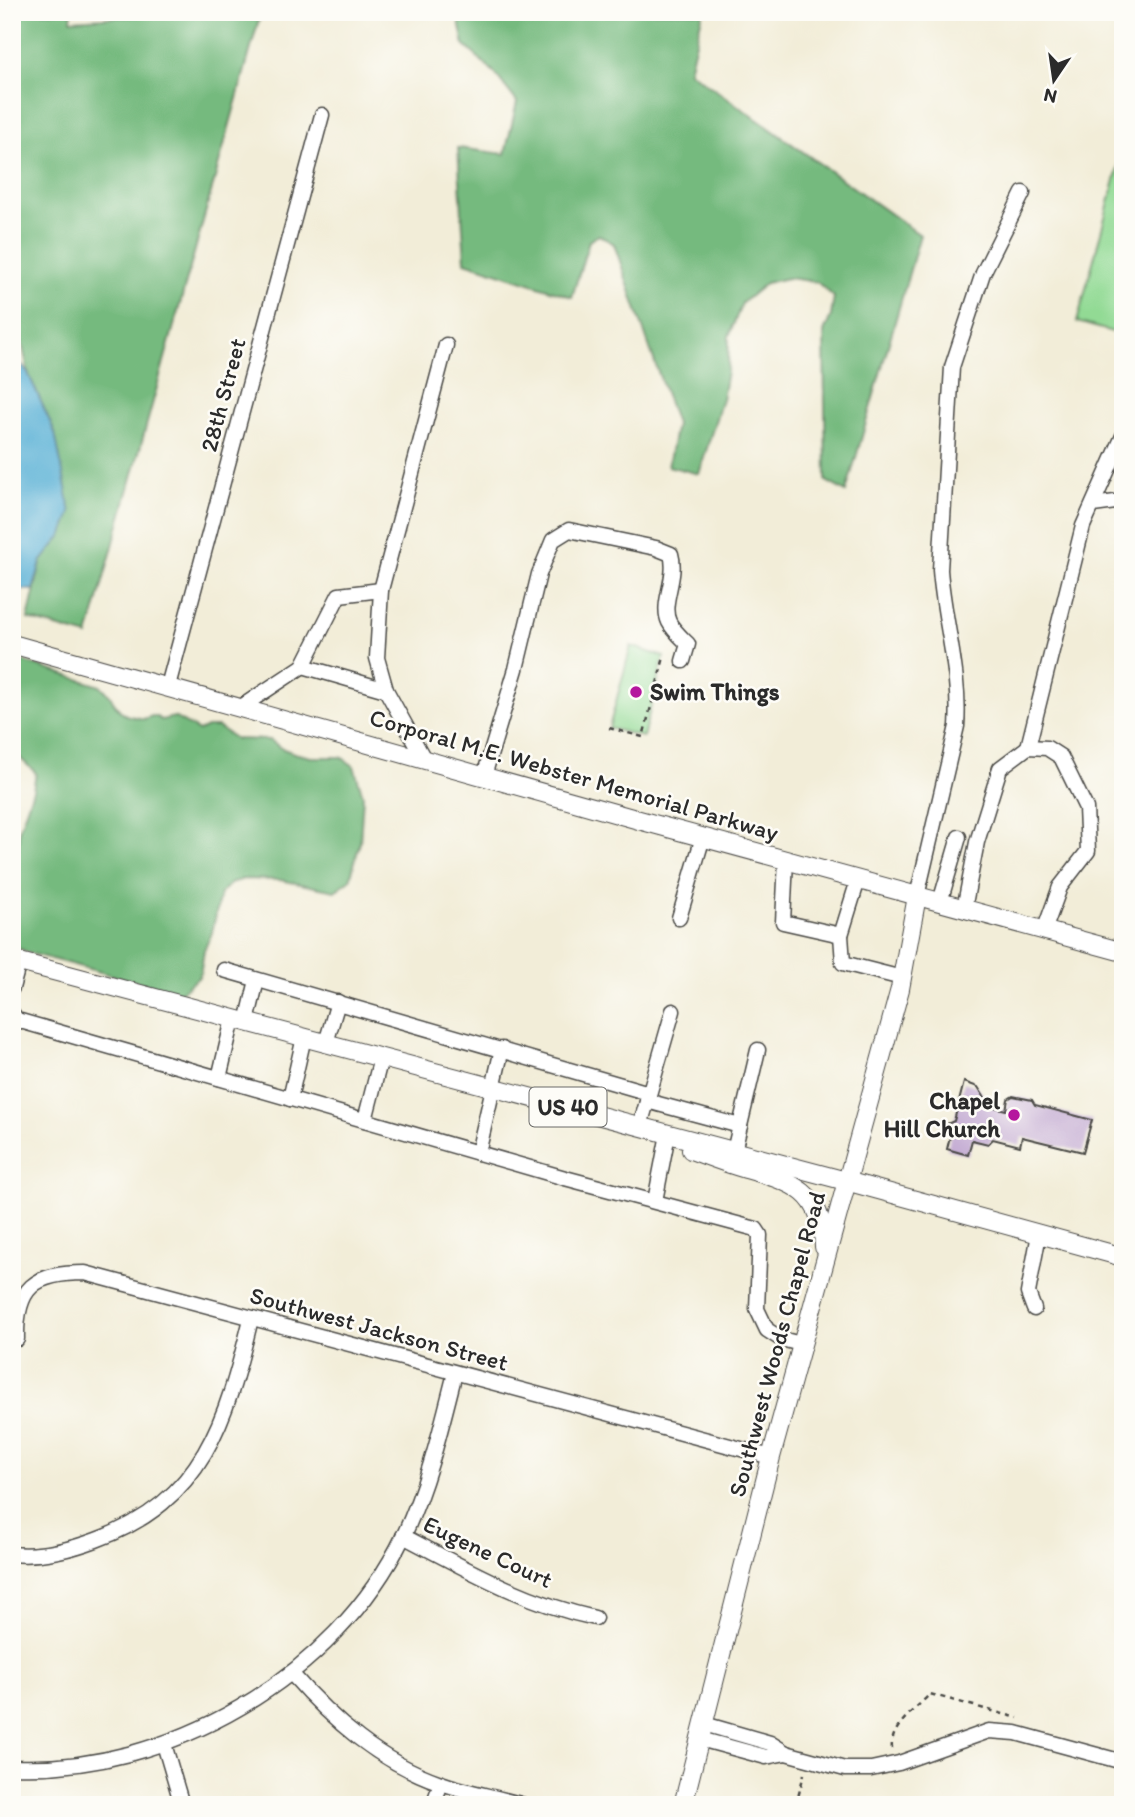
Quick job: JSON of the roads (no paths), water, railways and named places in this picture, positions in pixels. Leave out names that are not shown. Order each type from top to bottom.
[{"type":"main road","name":"Corporal M.E. Webster Memorial Parkway","points":[[12,644],[1123,952]]},
{"type":"main road","name":"Southwest Woods Chapel Road","points":[[682,1805],[801,1344],[902,978],[917,896]]},
{"type":"main road","name":"US 40","points":[[15,961],[1123,1257]]},
{"type":"main road","points":[[668,1134],[691,1149],[727,1164],[792,1184],[802,1191],[819,1214],[824,1263]]},
{"type":"street","name":"28th Street","points":[[168,686],[322,115]]},
{"type":"street","points":[[917,896],[957,726],[959,702],[940,570],[952,368],[983,273],[1023,193]]},
{"type":"street","points":[[424,759],[386,690],[377,658],[381,590],[446,345]]},
{"type":"street","points":[[964,909],[978,842],[1000,768],[1028,747],[1083,526],[1123,436]]},
{"type":"street","points":[[1093,505],[1123,501]]},
{"type":"street","points":[[484,776],[516,669],[539,574],[553,540],[569,530],[656,548],[671,554],[675,566],[666,604],[668,621],[688,644],[683,661]]},
{"type":"street","points":[[241,707],[303,666],[339,595],[381,590]]},
{"type":"street","points":[[303,666],[386,690]]},
{"type":"street","points":[[1028,747],[1047,748],[1061,757],[1086,808],[1088,850],[1060,887],[1044,931]]},
{"type":"street","points":[[933,831],[978,842]]},
{"type":"street","points":[[679,918],[703,837]]},
{"type":"street","points":[[940,902],[959,837]]},
{"type":"street","points":[[786,860],[783,922],[841,935]]},
{"type":"street","points":[[858,880],[841,935],[843,964],[902,978]]},
{"type":"street","points":[[12,988],[15,961]]},
{"type":"street","points":[[224,970],[502,1049],[740,1126]]},
{"type":"street","points":[[219,1078],[257,980]]},
{"type":"street","points":[[326,1043],[338,1002]]},
{"type":"street","points":[[639,1126],[673,1011]]},
{"type":"street","points":[[12,1013],[17,1020],[478,1153],[756,1229],[760,1235],[757,1309],[767,1330],[781,1339],[801,1344]]},
{"type":"street","points":[[290,1099],[304,1037]]},
{"type":"street","points":[[478,1153],[502,1049]]},
{"type":"street","points":[[733,1151],[758,1050]]},
{"type":"street","points":[[365,1120],[381,1058]]},
{"type":"street","points":[[655,1202],[668,1134]]},
{"type":"street","points":[[1034,1309],[1028,1293],[1039,1234]]},
{"type":"street","name":"Southwest Jackson Street","points":[[17,1339],[17,1316],[23,1294],[40,1280],[61,1273],[85,1273],[771,1457]]},
{"type":"street","points":[[12,1554],[72,1549],[111,1535],[145,1517],[177,1489],[204,1457],[221,1424],[251,1319]]},
{"type":"street","points":[[12,1767],[105,1760],[164,1744],[232,1712],[291,1673],[325,1643],[360,1604],[403,1536],[435,1449],[455,1373]]},
{"type":"street","name":"Eugene Court","points":[[403,1536],[499,1587],[534,1602],[595,1618]]},
{"type":"street","points":[[291,1673],[327,1713],[371,1747],[403,1767],[441,1783],[523,1805]]},
{"type":"street","points":[[702,1732],[766,1757],[786,1753],[845,1769],[871,1769],[899,1763],[989,1731],[1016,1733],[1123,1762]]},
{"type":"street","points":[[164,1744],[182,1805]]},
{"type":"street","points":[[433,1805],[441,1783]]},
{"type":"water","points":[[12,352],[29,375],[55,433],[71,513],[63,534],[41,562],[33,590],[12,589]]},
{"type":"place","name":"Swim Things","points":[[636,692]]},
{"type":"place","name":"Chapel Hill Church","points":[[1014,1115]]}]
